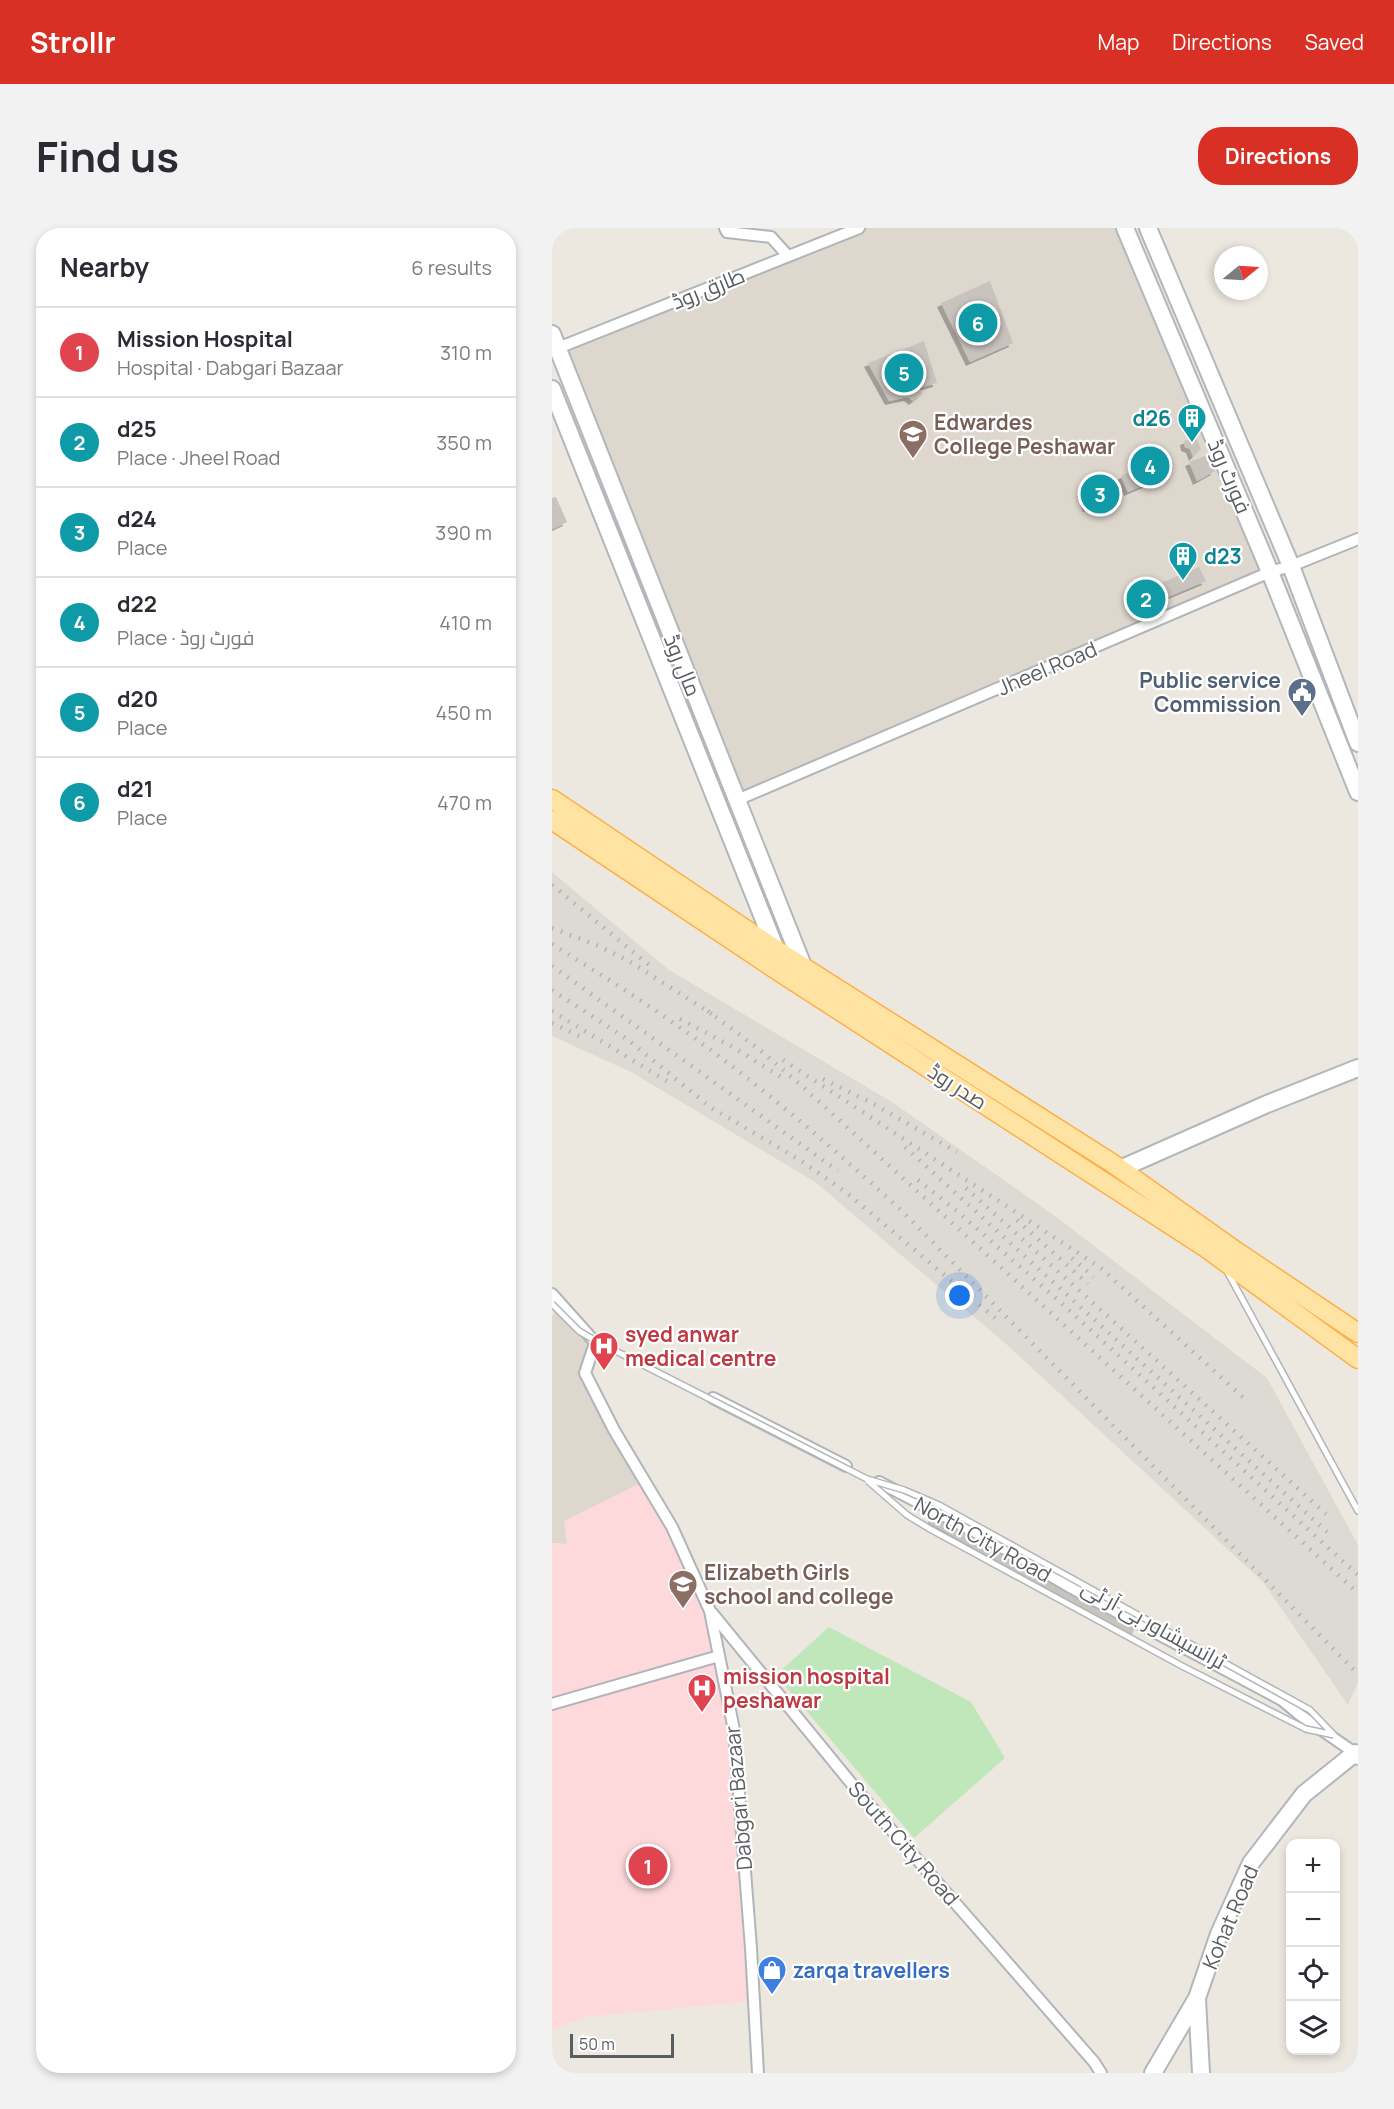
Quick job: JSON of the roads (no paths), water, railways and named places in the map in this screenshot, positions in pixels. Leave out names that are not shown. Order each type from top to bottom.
[{"type":"main road","name":"صدر روڈ","points":[[552,799],[775,949],[817,996],[1220,1258],[1358,1359]]},
{"type":"main road","name":"صدر روڈ","points":[[552,820],[1120,1169],[1245,1258],[1358,1333]]},
{"type":"street","points":[[725,228],[727,232],[771,237],[788,256]]},
{"type":"street","name":"طارق روڈ","points":[[554,344],[859,228]]},
{"type":"street","name":"فورٹ روڈ","points":[[1125,228],[1270,572],[1358,792]]},
{"type":"street","name":"فورٹ روڈ","points":[[1148,228],[1291,566],[1358,744]]},
{"type":"street","name":"مال روڈ","points":[[554,344],[736,800],[796,972]]},
{"type":"street","name":"مال روڈ","points":[[552,389],[775,949]]},
{"type":"street","name":"Jheel Road","points":[[736,800],[1270,572],[1358,539]]},
{"type":"street","points":[[1120,1169],[1267,1104],[1358,1068]]},
{"type":"street","points":[[552,1294],[595,1343]]},
{"type":"street","name":"Dabgari Bazaar","points":[[595,1343],[585,1372],[614,1430],[672,1527],[710,1611],[734,1730],[758,2073]]},
{"type":"street","name":"North City Road","points":[[595,1343],[743,1412],[983,1536],[1070,1587],[1282,1700],[1300,1715],[1357,1753]]},
{"type":"street","name":"South City Road","points":[[710,1611],[853,1785],[1101,2073]]},
{"type":"street","points":[[552,1704],[719,1656]]},
{"type":"street","name":"Kohat Road","points":[[1153,2073],[1197,1998],[1219,1934],[1251,1863],[1304,1794],[1357,1753]]},
{"type":"street","points":[[1197,1998],[1201,2073]]},
{"type":"lane","points":[[1220,1258],[1358,1511]]},
{"type":"lane","name":"ٹرانسپشاور بی آر ٹی","points":[[552,1304],[579,1331],[596,1341],[867,1479],[920,1496],[950,1511],[1310,1710],[1334,1735],[1357,1753]]},
{"type":"lane","name":"ٹرانسپشاور بی آر ٹی","points":[[867,1479],[907,1515],[959,1545],[1182,1666],[1306,1729],[1334,1735]]},
{"type":"railway","points":[[552,885],[649,965]]},
{"type":"railway","points":[[552,928],[599,946],[629,961],[715,1016]]},
{"type":"railway","points":[[552,944],[656,1011],[716,1054],[788,1111],[879,1190],[1358,1674]]},
{"type":"railway","points":[[552,966],[838,1171]]},
{"type":"railway","points":[[552,990],[627,1039],[710,1107],[800,1160],[847,1193],[1000,1322]]},
{"type":"railway","points":[[552,1011],[670,1083]]},
{"type":"railway","points":[[708,1011],[761,1051],[803,1087],[1358,1593]]},
{"type":"railway","points":[[680,1019],[733,1047],[781,1077]]},
{"type":"railway","points":[[552,1023],[579,1036]]},
{"type":"railway","points":[[783,1060],[1101,1268],[1245,1399]]},
{"type":"railway","points":[[823,1079],[872,1103],[957,1152]]},
{"type":"railway","points":[[905,1147],[1327,1532]]},
{"type":"railway","points":[[918,1180],[1060,1302],[1358,1575]]},
{"type":"railway","points":[[966,1188],[1326,1514]]},
{"type":"railway","points":[[1017,1220],[1088,1284]]},
{"type":"railway","points":[[1072,1258],[1094,1277]]},
{"type":"place","name":"d21","points":[[978,323]]},
{"type":"place","name":"d20","points":[[904,373]]},
{"type":"place","name":"d26","points":[[1192,444]]},
{"type":"place","name":"Edwardes College Peshawar","points":[[913,460]]},
{"type":"place","name":"d22","points":[[1150,466]]},
{"type":"place","name":"d24","points":[[1100,494]]},
{"type":"place","name":"d23","points":[[1183,582]]},
{"type":"place","name":"d25","points":[[1146,599]]},
{"type":"place","name":"Public service Commission","points":[[1302,718]]},
{"type":"place","name":"syed anwar medical centre","points":[[604,1372]]},
{"type":"place","name":"Elizabeth Girls school and college","points":[[683,1610]]},
{"type":"place","name":"mission hospital peshawar","points":[[702,1714]]},
{"type":"place","name":"Mission Hospital","points":[[648,1866]]},
{"type":"place","name":"zarqa travellers","points":[[772,1996]]}]
